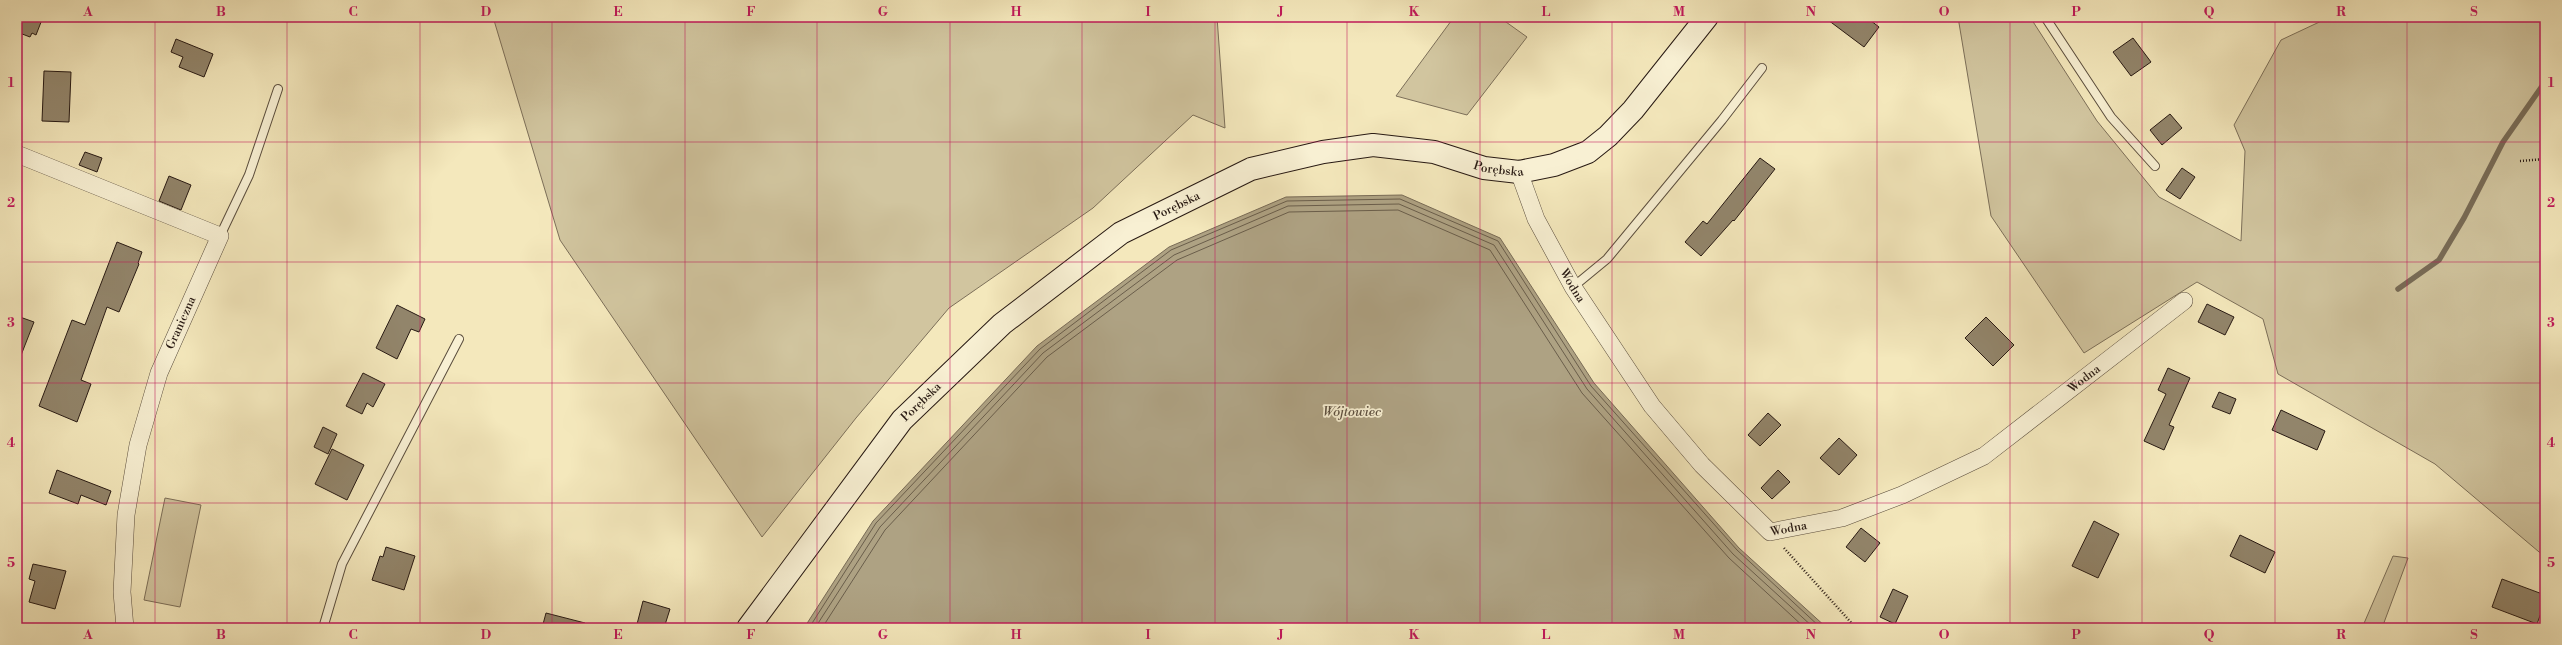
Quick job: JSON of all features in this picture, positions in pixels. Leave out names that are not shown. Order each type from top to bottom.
[{"type":"street","name":"Porębska","points":[[748,628],[902,420],[1002,324],[1121,233],[1251,169],[1323,152],[1373,145],[1434,152],[1484,168],[1519,172],[1554,165],[1593,148],[1633,110],[1707,17]]},
{"type":"street","points":[[17,154],[220,236]]},
{"type":"street","name":"Wodna","points":[[1519,172],[1536,219],[1573,287],[1652,406],[1702,465],[1770,532],[1842,518],[1902,494],[1984,456],[2184,301]]},
{"type":"street","name":"Graniczna","points":[[125,628],[122,592],[126,515],[138,445],[159,372],[220,236]]},
{"type":"lane","points":[[2045,17],[2111,117],[2155,166]]},
{"type":"lane","points":[[1573,287],[1607,259],[1722,120],[1762,68]]},
{"type":"lane","points":[[220,236],[249,176],[278,89]]},
{"type":"lane","points":[[323,628],[342,564],[459,339]]},
{"type":"path","points":[[2520,161],[2545,159]]},
{"type":"path","points":[[1770,532],[1856,628]]},
{"type":"shaded area","points":[[493,17],[1217,17],[1225,128],[1193,115],[1093,208],[949,308],[856,418],[762,537],[560,240]]},
{"type":"shaded area","points":[[1454,17],[1499,17],[1527,37],[1467,115],[1396,96]]},
{"type":"shaded area","points":[[1958,17],[2030,17],[2097,121],[2159,197],[2241,241],[2245,151],[2234,125],[2281,40],[2330,17],[2545,17],[2545,557],[2435,464],[2278,374],[2263,319],[2197,282],[2084,353],[1991,216]]},
{"type":"shaded area","points":[[165,498],[201,505],[180,607],[144,600]]},
{"type":"shaded area","points":[[2393,556],[2408,558],[2382,628],[2362,628]]},
{"type":"water","name":"Wójtowiec","points":[[1402,195],[1500,238],[1594,383],[1739,548],[1827,628],[804,628],[873,521],[1037,346],[1169,247],[1286,197]]},
{"type":"building","points":[[17,17],[43,17],[36,35],[32,33],[30,37],[17,32]]},
{"type":"building","points":[[1824,17],[1866,17],[1879,27],[1864,47]]},
{"type":"building","points":[[2133,38],[2151,62],[2131,76],[2113,52]]},
{"type":"building","points":[[176,39],[213,54],[204,77],[179,67],[183,57],[171,52]]},
{"type":"building","points":[[44,71],[71,72],[69,122],[42,121]]},
{"type":"building","points":[[2170,114],[2182,128],[2162,145],[2150,130]]},
{"type":"building","points":[[85,152],[102,158],[97,172],[79,165]]},
{"type":"building","points":[[1760,158],[1775,169],[1734,221],[1733,220],[1701,256],[1685,242],[1703,221],[1707,224]]},
{"type":"building","points":[[2182,168],[2195,177],[2180,199],[2166,190]]},
{"type":"building","points":[[169,176],[191,185],[181,210],[159,201]]},
{"type":"building","points":[[117,242],[142,252],[138,263],[139,264],[119,312],[107,307],[81,380],[91,384],[77,422],[39,406],[72,320],[85,325]]},
{"type":"building","points":[[2207,304],[2234,317],[2225,335],[2198,322]]},
{"type":"building","points":[[397,305],[425,319],[419,332],[411,329],[397,359],[376,348]]},
{"type":"building","points":[[17,316],[34,322],[18,363],[17,363]]},
{"type":"building","points":[[1986,317],[2014,345],[1993,366],[1965,338]]},
{"type":"building","points":[[2168,368],[2190,378],[2169,425],[2174,427],[2164,450],[2144,441],[2166,394],[2158,390]]},
{"type":"building","points":[[363,373],[385,384],[373,407],[367,403],[362,414],[346,406]]},
{"type":"building","points":[[2219,392],[2236,399],[2230,414],[2212,407]]},
{"type":"building","points":[[2281,410],[2325,431],[2317,450],[2272,430]]},
{"type":"building","points":[[1768,413],[1781,425],[1760,446],[1748,435]]},
{"type":"building","points":[[323,427],[337,434],[328,454],[314,447]]},
{"type":"building","points":[[1839,438],[1857,455],[1839,475],[1820,458]]},
{"type":"building","points":[[332,449],[364,465],[347,500],[315,484]]},
{"type":"building","points":[[57,470],[111,491],[106,505],[81,495],[78,504],[49,493]]},
{"type":"building","points":[[1778,470],[1790,482],[1772,499],[1761,488]]},
{"type":"building","points":[[2094,521],[2119,534],[2098,578],[2072,566]]},
{"type":"building","points":[[1861,528],[1880,543],[1865,562],[1846,547]]},
{"type":"building","points":[[2240,535],[2275,552],[2265,573],[2230,556]]},
{"type":"building","points":[[386,547],[415,556],[404,590],[372,580],[380,556],[383,557]]},
{"type":"building","points":[[33,564],[66,571],[55,609],[29,602],[35,581],[29,579]]},
{"type":"building","points":[[2502,579],[2545,595],[2545,602],[2537,624],[2492,607]]},
{"type":"building","points":[[1893,589],[1908,596],[1895,624],[1880,617]]},
{"type":"building","points":[[643,601],[670,609],[664,628],[636,628]]},
{"type":"building","points":[[546,613],[585,623],[584,628],[542,628]]},
{"type":"waterway","points":[[2398,289],[2439,260],[2464,218],[2503,142],[2545,82]]}]
